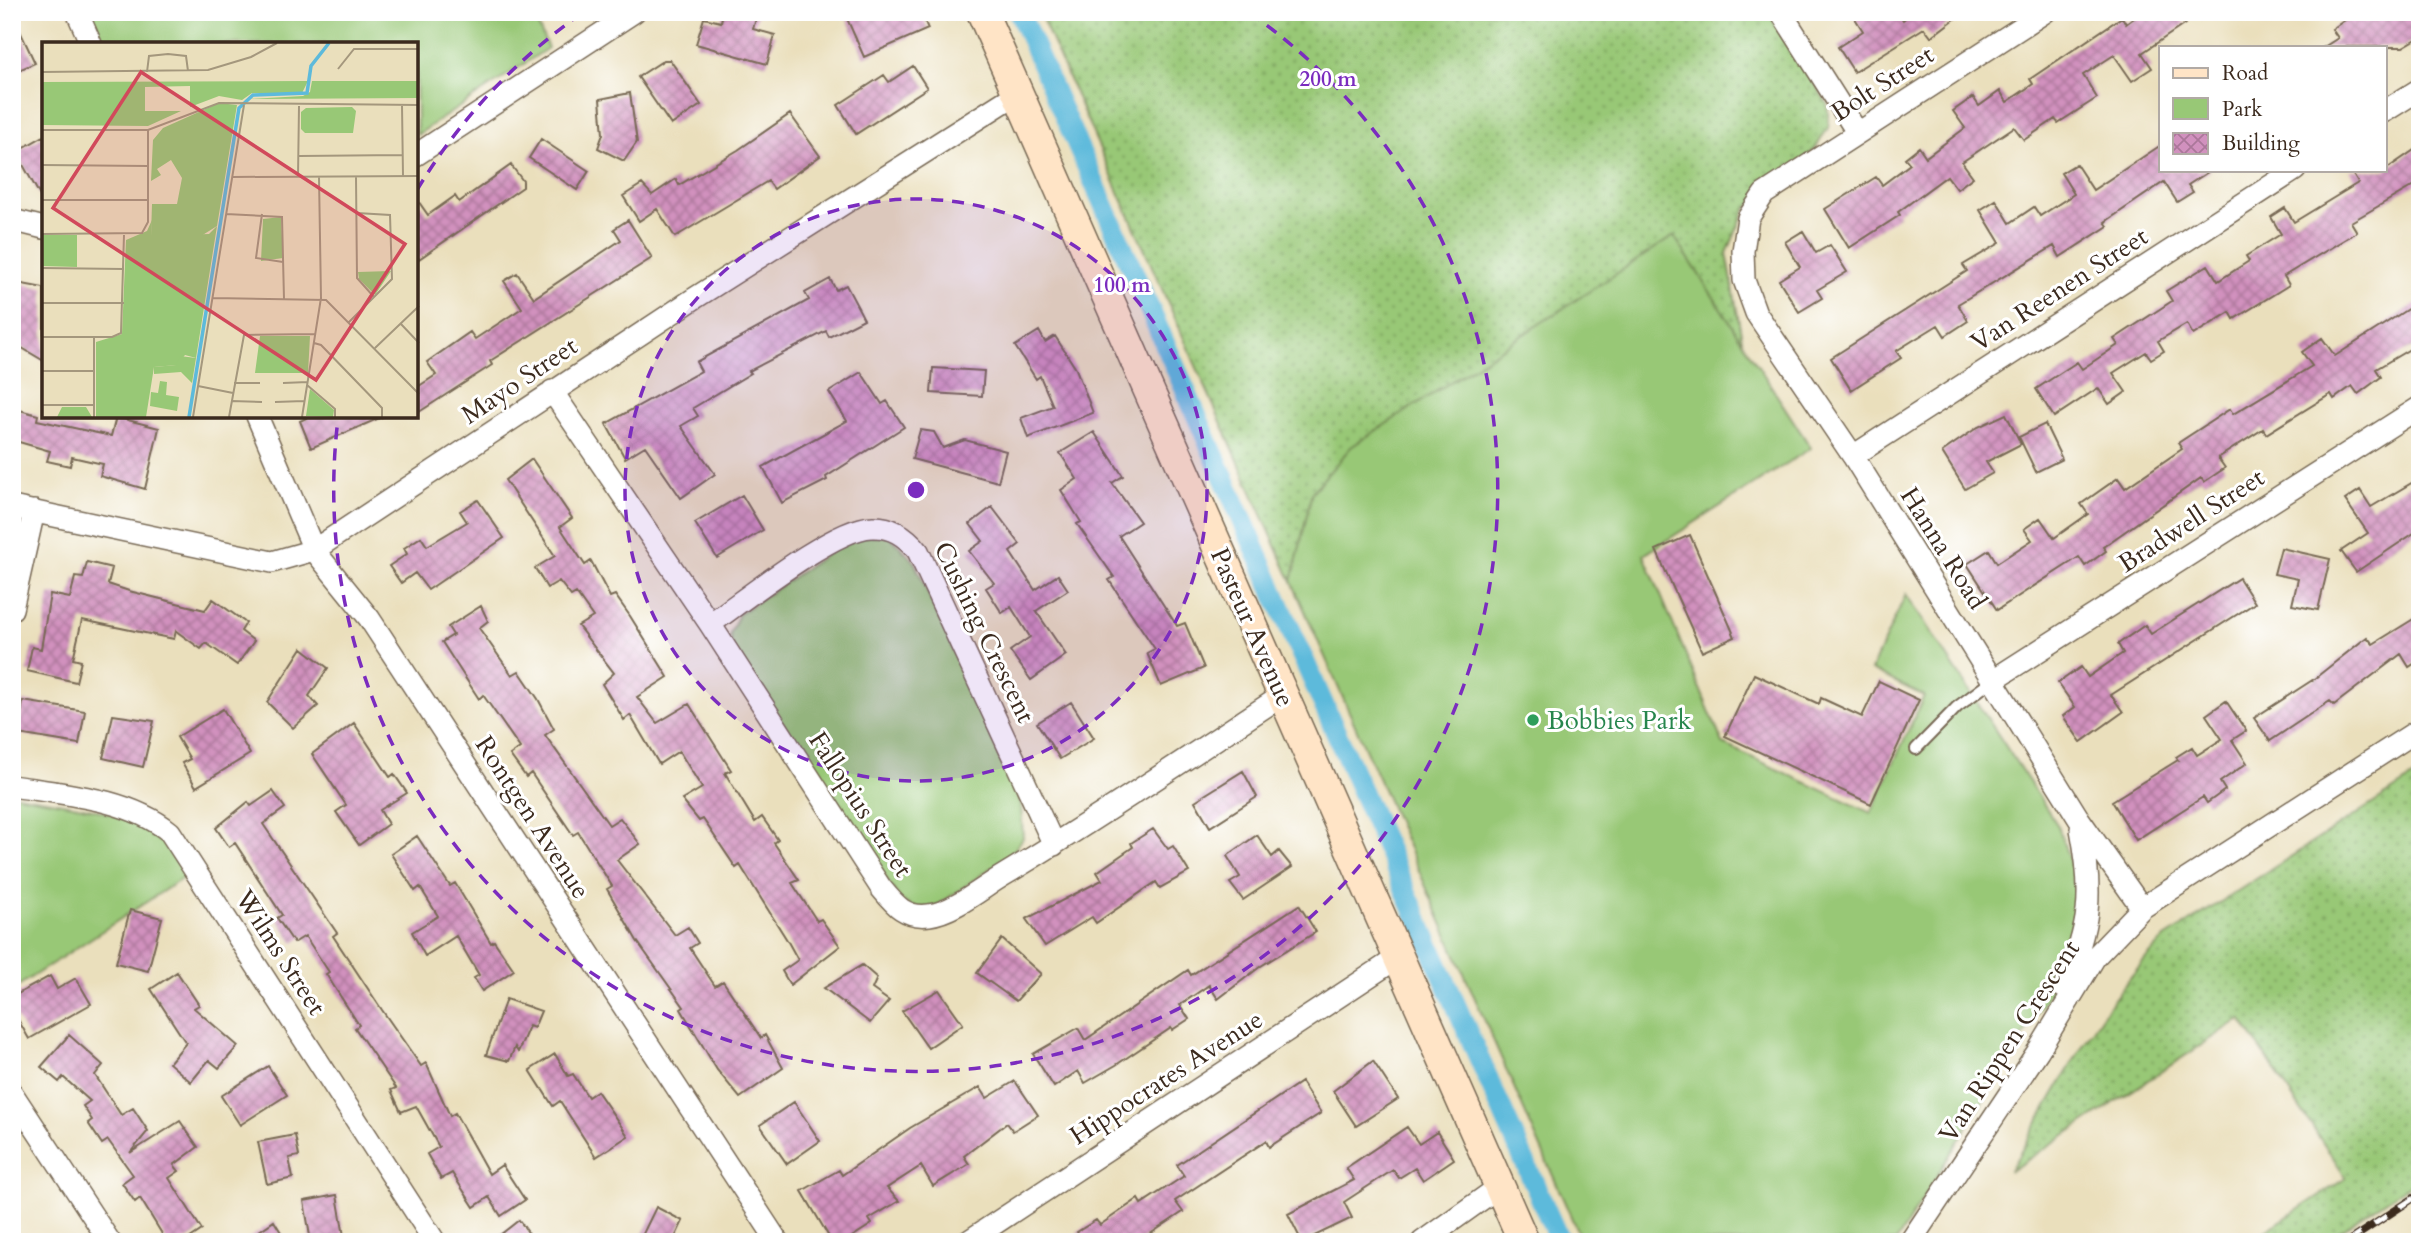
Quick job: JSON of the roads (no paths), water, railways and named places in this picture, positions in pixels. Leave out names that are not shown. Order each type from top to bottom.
[{"type":"street","points":[[77,12],[90,42]]},
{"type":"street","points":[[418,154],[634,12]]},
{"type":"street","name":"Pasteur Avenue","points":[[982,12],[1396,958],[1524,1242]]},
{"type":"street","points":[[1781,12],[1857,132]]},
{"type":"street","name":"Bolt Street","points":[[1753,206],[1764,194],[1857,132],[2045,12]]},
{"type":"street","points":[[2386,110],[2420,89]]},
{"type":"street","name":"Mayo Street","points":[[12,507],[272,562],[314,550],[552,391],[1018,93]]},
{"type":"street","name":"Van Reenen Street","points":[[1853,456],[2292,172]]},
{"type":"street","name":"Hanna Road","points":[[1753,206],[1743,251],[1744,280],[1749,299],[1768,332],[1853,456],[2079,820],[2142,908]]},
{"type":"street","points":[[12,220],[42,228]]},
{"type":"street","name":"Fallopius Street","points":[[552,391],[897,908],[917,916],[932,915],[1054,845],[1283,695]]},
{"type":"street","name":"Bradwell Street","points":[[1993,680],[2420,407]]},
{"type":"street","name":"Rontgen Avenue","points":[[258,418],[314,550],[369,618],[778,1242]]},
{"type":"street","points":[[12,609],[34,511]]},
{"type":"street","name":"Cushing Crescent","points":[[710,624],[831,542],[856,530],[889,528],[906,537],[921,558],[1054,845]]},
{"type":"street","name":"Van Rippen Crescent","points":[[1910,1242],[2038,1052],[2095,957],[2142,908],[2420,729]]},
{"type":"street","name":"Wilms Street","points":[[12,786],[142,814],[170,832],[435,1242]]},
{"type":"street","points":[[2038,1052],[2085,934],[2090,877],[2079,820]]},
{"type":"street","name":"Hippocrates Avenue","points":[[971,1241],[1396,958]]},
{"type":"street","points":[[12,1093],[110,1242]]},
{"type":"street","points":[[1422,1242],[1499,1187]]},
{"type":"lane","points":[[1916,749],[1957,707],[1993,680]]},
{"type":"waterway","points":[[1019,12],[1560,1242]]},
{"type":"railway","points":[[2347,1242],[2420,1194]]},
{"type":"place","name":"Bobbies Park","points":[[1533,720]]}]
